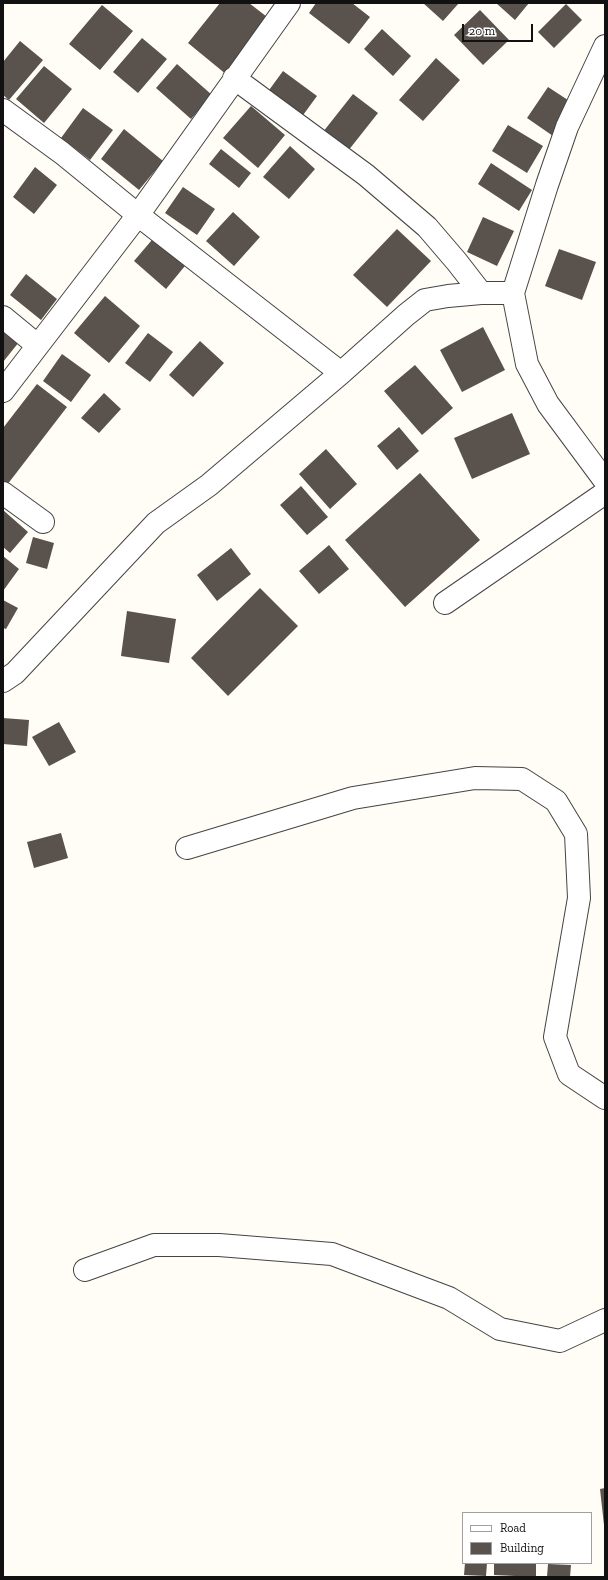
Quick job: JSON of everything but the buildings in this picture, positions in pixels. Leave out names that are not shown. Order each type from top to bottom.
[{"type":"street","points":[[3,391],[138,215],[234,78],[289,3]]},
{"type":"street","points":[[605,46],[567,127],[513,293],[527,364],[548,404],[605,481]]},
{"type":"street","points":[[234,78],[366,174],[427,227],[481,293]]},
{"type":"street","points":[[3,110],[62,153],[138,215],[341,373]]},
{"type":"street","points":[[3,681],[15,673],[156,523],[209,485],[425,300],[481,293],[513,293]]},
{"type":"street","points":[[3,317],[38,345]]},
{"type":"street","points":[[3,493],[43,522]]},
{"type":"street","points":[[445,603],[605,493]]},
{"type":"street","points":[[187,848],[354,798],[475,778],[522,779],[556,801],[576,834],[579,898],[555,1037],[569,1074],[605,1098]]},
{"type":"street","points":[[85,1270],[154,1244],[219,1245],[332,1254],[449,1298],[500,1329],[560,1342],[605,1320]]}]
